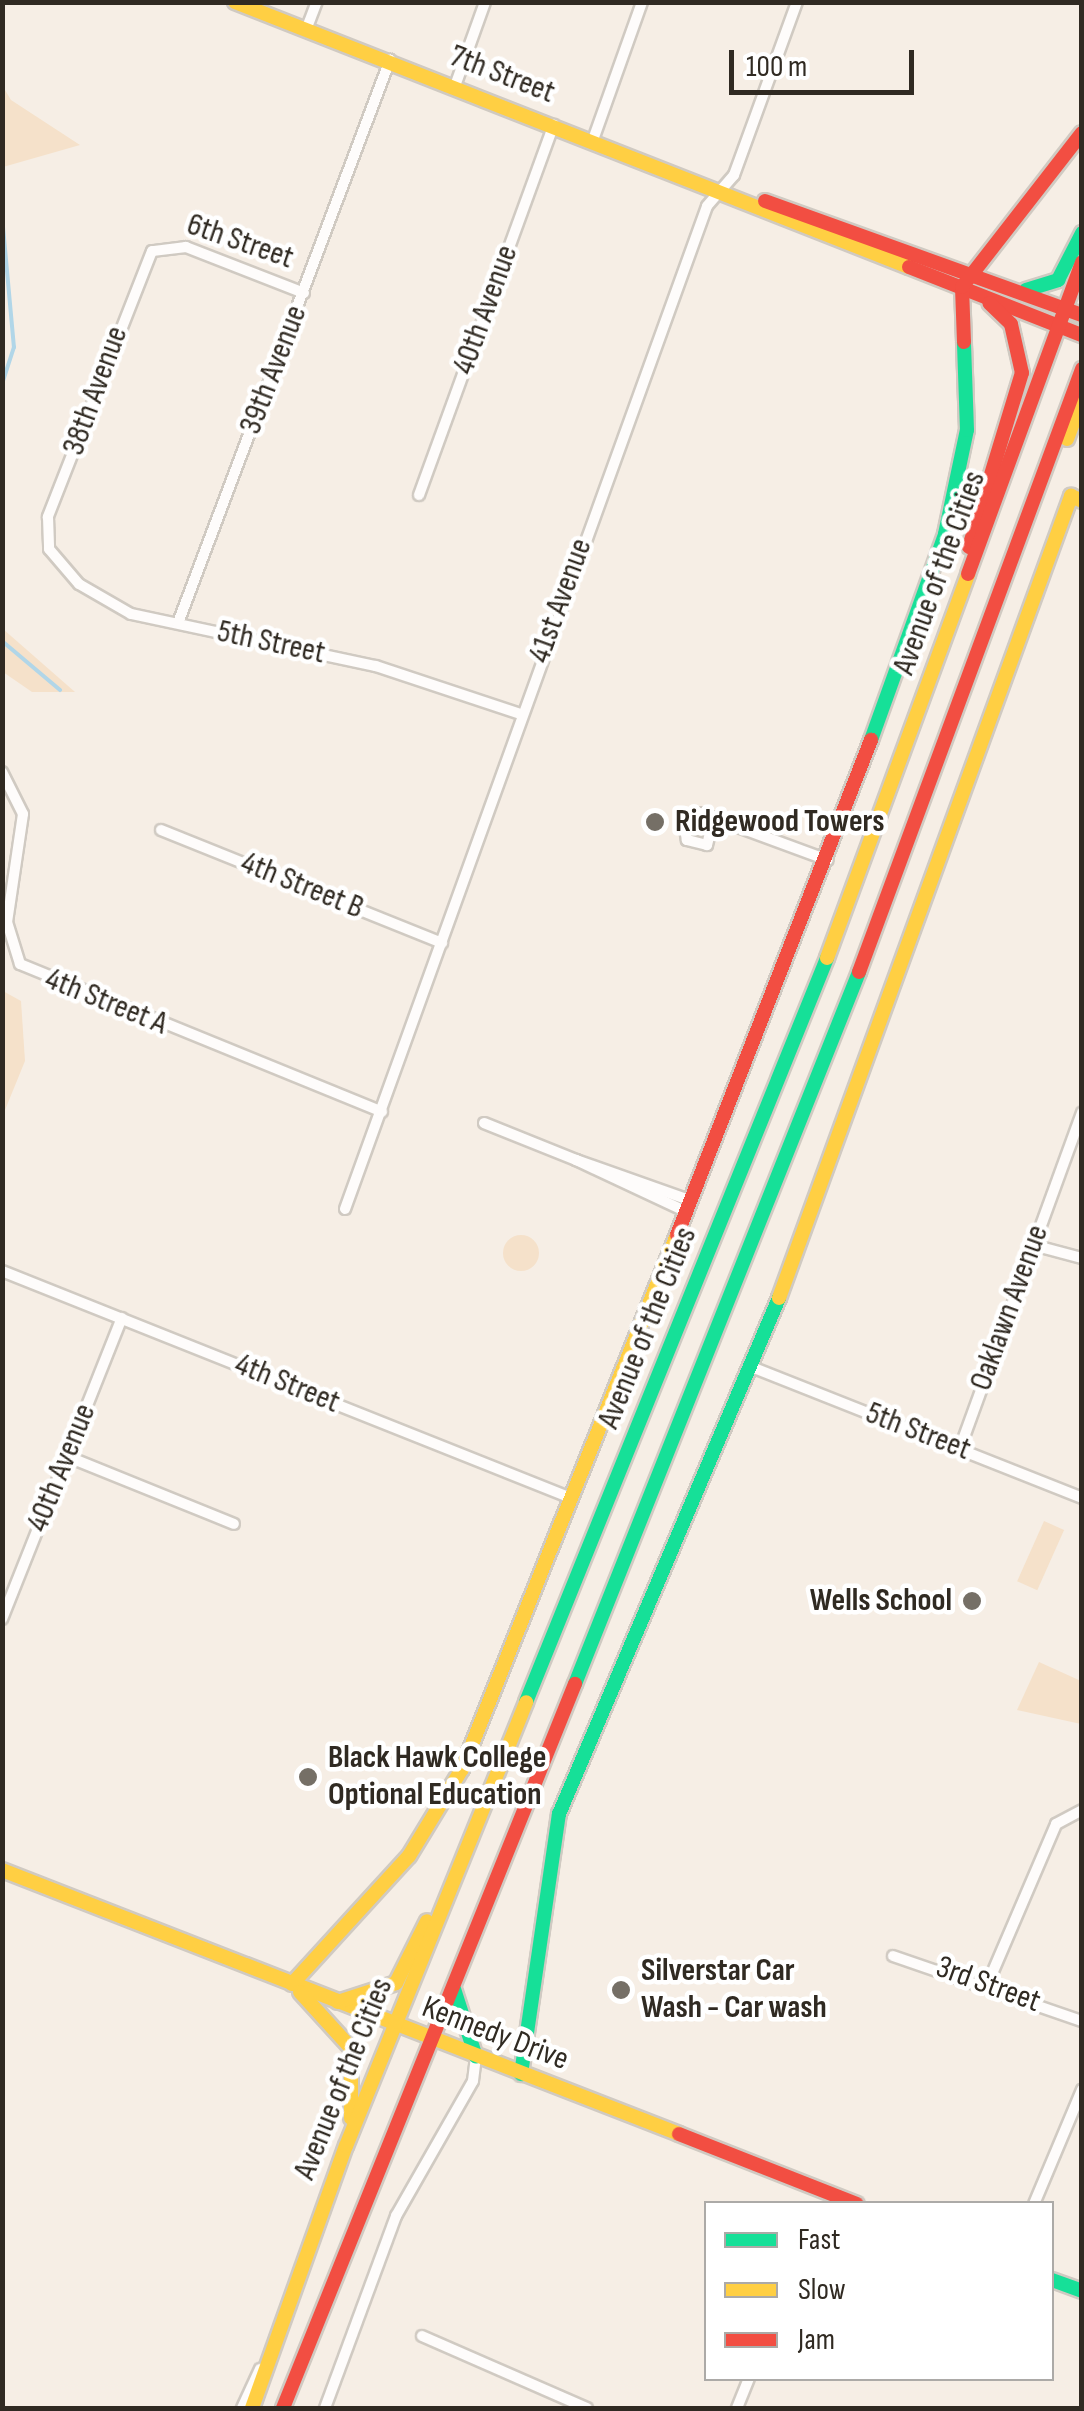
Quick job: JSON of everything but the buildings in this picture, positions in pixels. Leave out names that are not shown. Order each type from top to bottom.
[{"type":"main road","name":"7th Street","points":[[235,2],[750,198],[969,271],[1082,315]]},
{"type":"main road","name":"Avenue of the Cities","points":[[292,1984],[438,1814],[571,1498],[828,860],[960,483],[969,271],[1082,133]]},
{"type":"main road","name":"7th Street","points":[[750,198],[1082,335]]},
{"type":"main road","points":[[1012,288],[1054,285],[1082,234]]},
{"type":"main road","name":"Avenue of the Cities","points":[[252,2408],[338,2168],[795,1040],[1082,262]]},
{"type":"main road","points":[[946,636],[1022,373],[1010,324],[970,290]]},
{"type":"main road","name":"Avenue of the Cities","points":[[283,2408],[824,1065],[1082,369]]},
{"type":"main road","points":[[1015,554],[1082,399]]},
{"type":"main road","points":[[520,2074],[553,1832],[754,1368],[1076,498]]},
{"type":"main road","points":[[338,2002],[403,1976],[513,1734]]},
{"type":"main road","name":"Kennedy Drive","points":[[2,1870],[823,2197]]},
{"type":"main road","points":[[456,1973],[454,2014],[476,2057]]},
{"type":"main road","points":[[292,1984],[347,2039],[357,2070],[338,2168]]},
{"type":"main road","points":[[1054,2281],[1082,2291]]},
{"type":"street","points":[[306,30],[316,2]]},
{"type":"street","points":[[455,86],[485,2]]},
{"type":"street","points":[[594,138],[642,2]]},
{"type":"street","name":"41st Avenue","points":[[345,1210],[520,714],[707,206],[723,188],[796,2]]},
{"type":"street","name":"39th Avenue","points":[[178,623],[390,60]]},
{"type":"street","name":"40th Avenue","points":[[418,495],[555,124]]},
{"type":"street","name":"6th Street","points":[[158,246],[186,247],[304,293]]},
{"type":"street","name":"38th Avenue","points":[[46,541],[142,267],[158,246]]},
{"type":"street","name":"5th Street","points":[[46,541],[97,598],[178,623],[376,666],[520,714]]},
{"type":"street","name":"4th Street A","points":[[2,772],[23,814],[7,922],[20,964],[382,1112]]},
{"type":"street","points":[[714,821],[828,860]]},
{"type":"street","name":"4th Street B","points":[[162,830],[442,943]]},
{"type":"street","name":"Oaklawn Avenue","points":[[960,1448],[1082,1112]]},
{"type":"street","points":[[484,1122],[689,1206]]},
{"type":"street","points":[[1033,1246],[1082,1258]]},
{"type":"street","name":"4th Street","points":[[2,1271],[571,1498]]},
{"type":"street","name":"40th Avenue","points":[[2,1619],[122,1318]]},
{"type":"street","name":"5th Street","points":[[754,1368],[1082,1498]]},
{"type":"street","points":[[66,1456],[234,1524]]},
{"type":"street","points":[[988,1983],[1056,1824],[1082,1810]]},
{"type":"street","name":"3rd Street","points":[[893,1956],[988,1983],[1082,2021]]},
{"type":"street","points":[[325,2408],[396,2216],[473,2081],[476,2057]]},
{"type":"street","points":[[1035,2201],[1082,2090]]},
{"type":"street","points":[[242,2408],[282,2318]]},
{"type":"street","points":[[422,2336],[587,2408]]},
{"type":"street","points":[[737,2408],[748,2381]]},
{"type":"shaded area","points":[[2,85],[11,100],[80,145],[3,167]]},
{"type":"shaded area","points":[[3,629],[75,692],[32,692],[3,672]]},
{"type":"shaded area","points":[[3,991],[21,1001],[25,1061],[3,1115]]},
{"type":"shaded area","points":[[521,1235],[534,1240],[539,1253],[534,1266],[521,1271],[508,1266],[503,1253],[508,1240]]},
{"type":"shaded area","points":[[1044,1521],[1064,1530],[1037,1590],[1017,1581]]},
{"type":"shaded area","points":[[1039,1662],[1081,1681],[1081,1724],[1017,1710]]},
{"type":"waterway","points":[[2,216],[14,347],[2,385]]},
{"type":"waterway","points":[[2,641],[60,690]]},
{"type":"traffic: fast","points":[[1026,290],[1058,280],[1082,233]]},
{"type":"traffic: fast","points":[[871,740],[945,534],[967,430],[964,342]]},
{"type":"traffic: fast","points":[[526,1702],[827,958]]},
{"type":"traffic: fast","points":[[575,1684],[859,972]]},
{"type":"traffic: fast","points":[[521,2074],[559,1814],[779,1298]]},
{"type":"traffic: fast","points":[[454,1989],[476,2057]]},
{"type":"traffic: fast","points":[[1054,2281],[1082,2291]]},
{"type":"traffic: slow","points":[[235,2],[909,267]]},
{"type":"traffic: slow","points":[[1067,439],[1082,399]]},
{"type":"traffic: slow","points":[[779,1298],[1071,496],[1082,501]]},
{"type":"traffic: slow","points":[[827,958],[968,574]]},
{"type":"traffic: slow","points":[[292,1984],[409,1856],[462,1769],[677,1235]]},
{"type":"traffic: slow","points":[[252,2408],[346,2146],[526,1702]]},
{"type":"traffic: slow","points":[[2,1870],[679,2134]]},
{"type":"traffic: slow","points":[[338,2002],[396,1983],[427,1921]]},
{"type":"traffic: slow","points":[[300,1992],[351,2048],[351,2118]]},
{"type":"traffic: jam","points":[[964,342],[962,287],[1082,133]]},
{"type":"traffic: jam","points":[[765,201],[1082,315]]},
{"type":"traffic: jam","points":[[968,574],[1082,262]]},
{"type":"traffic: jam","points":[[909,267],[1082,335]]},
{"type":"traffic: jam","points":[[969,547],[1022,373],[1011,324],[989,303]]},
{"type":"traffic: jam","points":[[859,972],[1082,369]]},
{"type":"traffic: jam","points":[[677,1235],[871,740]]},
{"type":"traffic: jam","points":[[283,2408],[575,1684]]},
{"type":"traffic: jam","points":[[679,2134],[849,2201]]},
{"type":"place","name":"Ridgewood Towers","points":[[655,822]]},
{"type":"place","name":"Wells School","points":[[972,1601]]},
{"type":"place","name":"Black Hawk College Optional Education","points":[[308,1777]]},
{"type":"place","name":"Silverstar Car Wash - Car wash","points":[[621,1990]]}]
